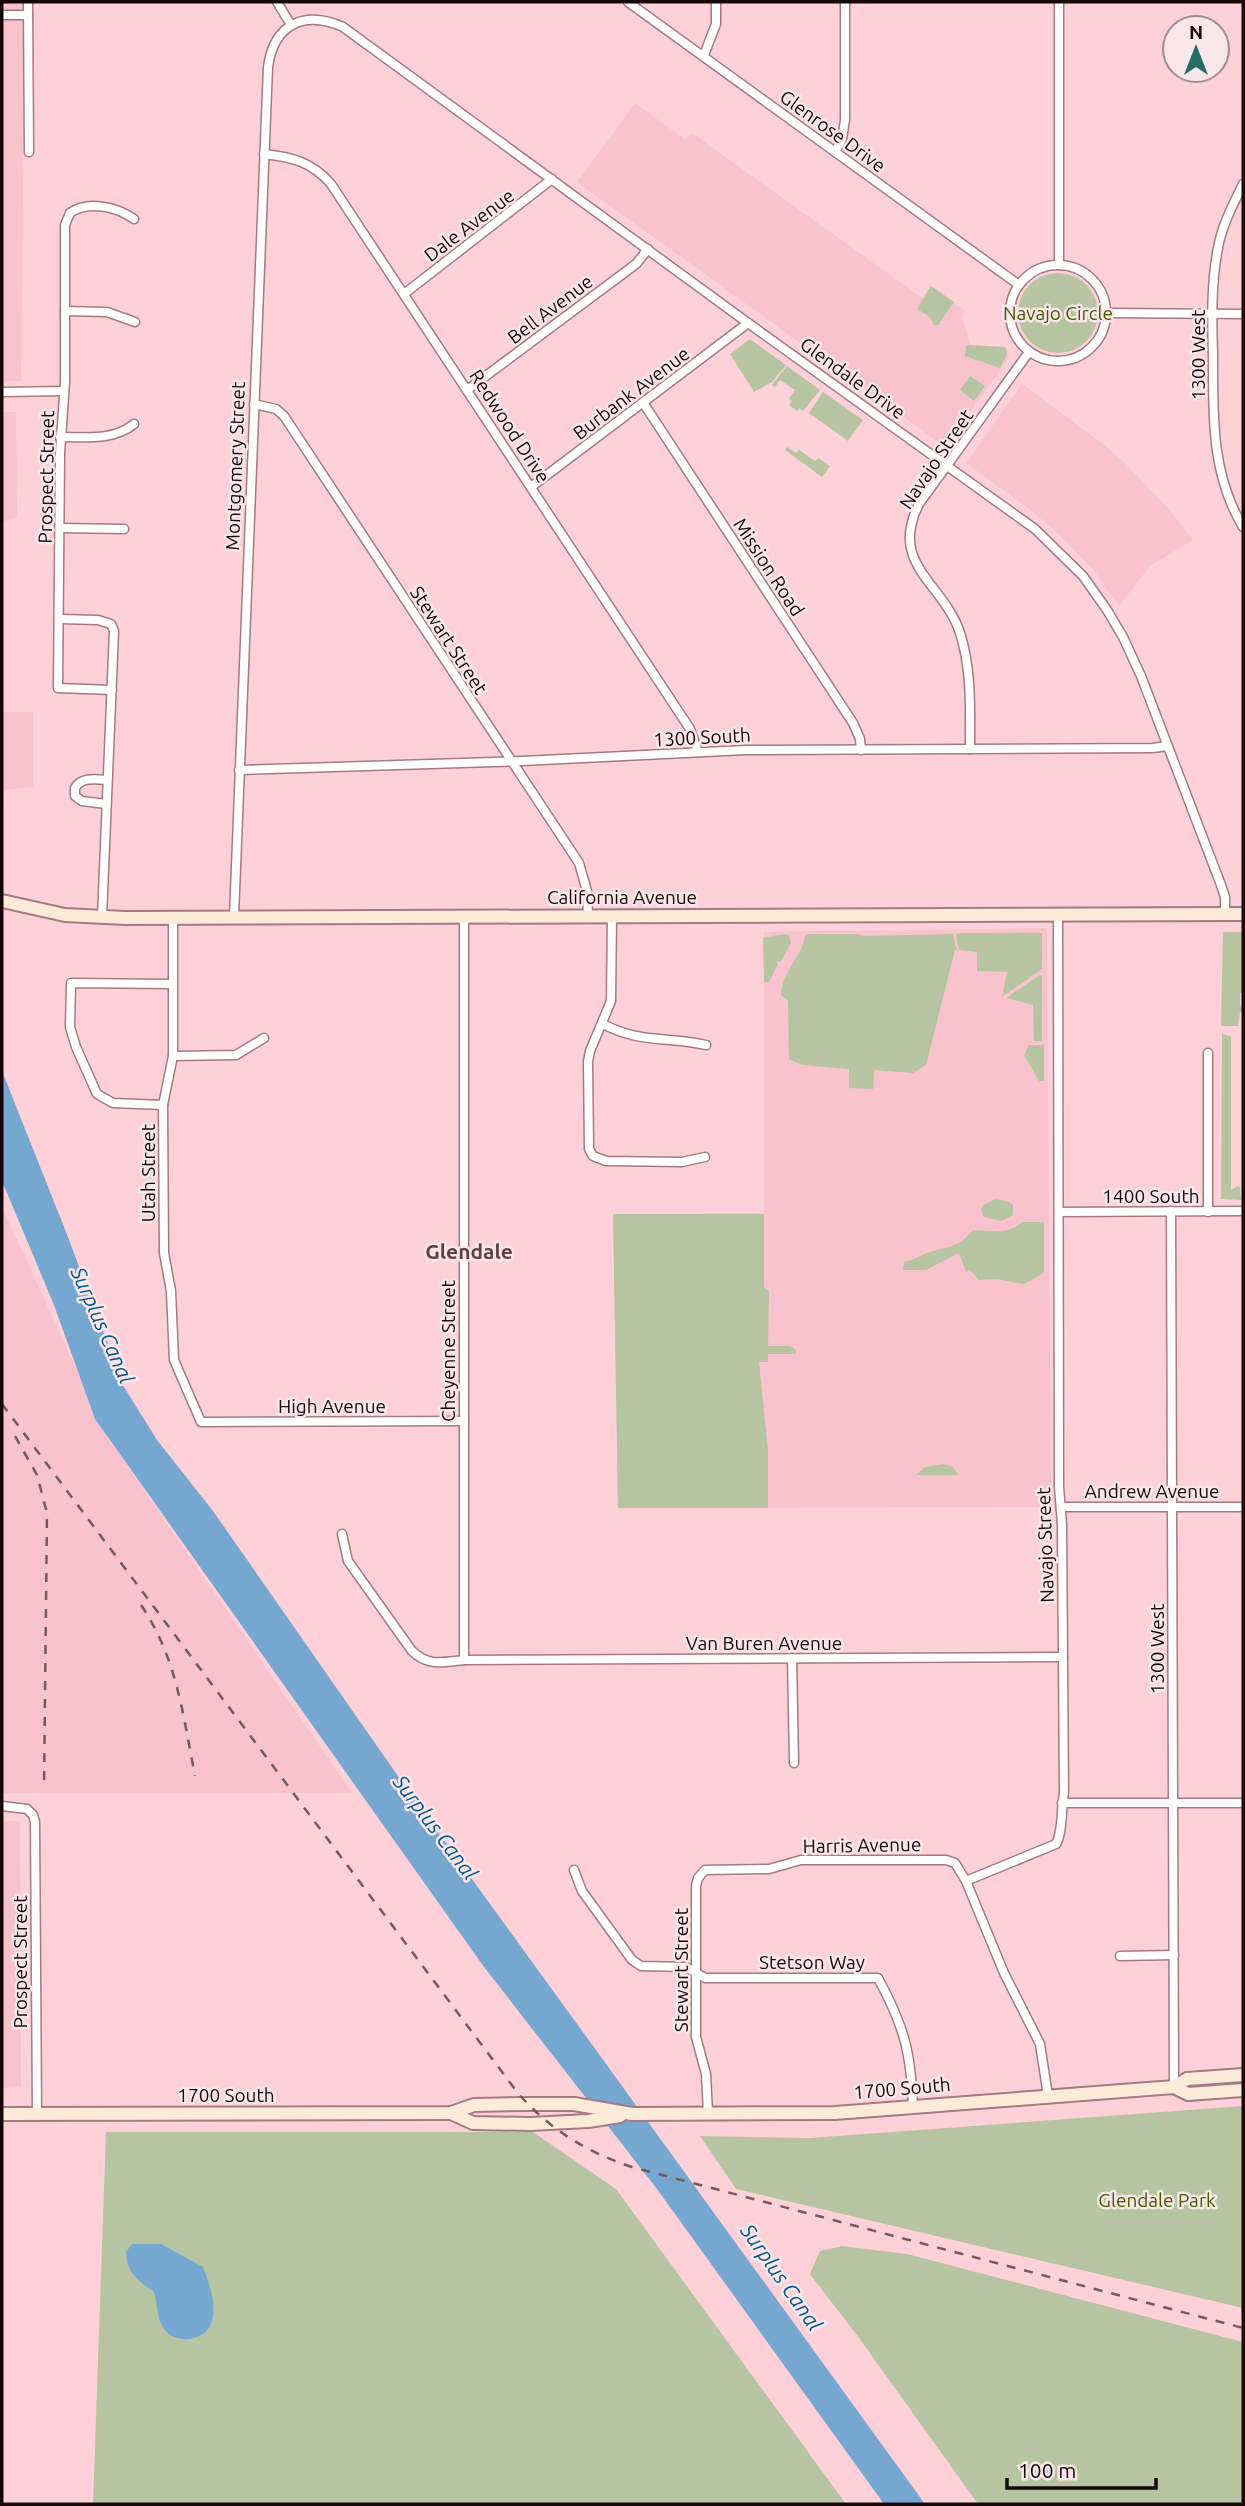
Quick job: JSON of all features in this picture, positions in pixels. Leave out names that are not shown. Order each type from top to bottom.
[{"type":"street","points":[[28,2],[29,152]]},
{"type":"street","points":[[277,2],[291,25]]},
{"type":"street","name":"Glenrose Drive","points":[[628,2],[1019,285]]},
{"type":"street","points":[[704,55],[716,24],[716,2]]},
{"type":"street","points":[[835,152],[842,139],[845,120],[845,2]]},
{"type":"street","points":[[1059,2],[1059,265]]},
{"type":"street","points":[[2,15],[28,15]]},
{"type":"street","name":"Glendale Drive","points":[[291,25],[317,20],[343,27],[1035,529],[1083,576],[1123,636],[1221,885],[1225,897],[1225,914]]},
{"type":"street","name":"Montgomery Street","points":[[234,917],[270,55],[278,36],[291,25]]},
{"type":"street","name":"Redwood Drive","points":[[264,154],[296,158],[321,172],[331,184],[690,729],[698,752]]},
{"type":"street","name":"Dale Avenue","points":[[404,294],[552,180]]},
{"type":"street","name":"1300 West","points":[[1243,184],[1225,222],[1218,248],[1213,314],[1215,449],[1228,497],[1243,527]]},
{"type":"street","name":"Prospect Street","points":[[112,690],[58,688],[65,225],[70,213],[82,207],[118,209],[134,219]]},
{"type":"street","name":"Bell Avenue","points":[[467,390],[636,264],[648,249]]},
{"type":"street","points":[[1059,265],[1078,269],[1091,278],[1101,290],[1106,313],[1100,337],[1081,356],[1055,361],[1029,352],[1014,333],[1010,317],[1011,300],[1019,285],[1038,269],[1059,265]]},
{"type":"street","points":[[65,311],[107,312],[135,322]]},
{"type":"street","points":[[1106,313],[1243,314]]},
{"type":"street","name":"Burbank Avenue","points":[[531,487],[748,323]]},
{"type":"street","name":"Navajo Street","points":[[970,750],[968,668],[960,631],[950,611],[916,565],[910,546],[910,528],[915,513],[1029,352]]},
{"type":"street","points":[[2,392],[64,391]]},
{"type":"street","name":"Stewart Street","points":[[254,404],[276,409],[284,416],[581,867],[587,891],[588,916]]},
{"type":"street","name":"Mission Road","points":[[643,404],[853,723],[860,739],[861,750]]},
{"type":"street","points":[[60,437],[108,436],[134,424]]},
{"type":"street","points":[[60,528],[124,529]]},
{"type":"street","points":[[60,619],[98,620],[111,624],[114,635],[102,917]]},
{"type":"street","name":"1300 South","points":[[239,770],[778,749],[970,750],[1167,746]]},
{"type":"street","points":[[106,804],[82,801],[75,796],[75,788],[84,780],[107,780]]},
{"type":"street","name":"California Avenue","points":[[2,901],[65,915],[173,918],[1243,914]]},
{"type":"street","name":"Navajo Street","points":[[966,1881],[1056,1844],[1060,1836],[1064,1793],[1058,915]]},
{"type":"street","name":"Cheyenne Street","points":[[464,916],[464,1660]]},
{"type":"street","points":[[612,916],[611,1001],[588,1062],[589,1142],[593,1156],[599,1160],[619,1161],[682,1161],[705,1157]]},
{"type":"street","name":"Utah Street","points":[[173,918],[173,1056],[163,1105],[164,1253],[171,1291],[174,1360],[201,1422]]},
{"type":"street","points":[[163,1105],[113,1103],[97,1094],[76,1047],[71,1027],[71,984],[172,984]]},
{"type":"street","points":[[603,1024],[639,1038],[681,1039],[706,1045]]},
{"type":"street","points":[[173,1056],[236,1055],[264,1038]]},
{"type":"street","points":[[1208,1053],[1208,1212]]},
{"type":"street","name":"1300 West","points":[[1171,1211],[1174,2087]]},
{"type":"street","name":"1400 South","points":[[1059,1212],[1243,1211]]},
{"type":"street","name":"High Avenue","points":[[201,1422],[464,1422]]},
{"type":"street","name":"Andrew Avenue","points":[[1061,1507],[1243,1507]]},
{"type":"street","name":"Van Buren Avenue","points":[[342,1534],[348,1561],[412,1651],[421,1660],[431,1662],[1063,1657]]},
{"type":"street","points":[[792,1658],[794,1763]]},
{"type":"street","points":[[1062,1803],[1243,1803]]},
{"type":"street","name":"Prospect Street","points":[[2,1806],[23,1807],[30,1811],[35,1828],[37,2114]]},
{"type":"street","name":"Harris Avenue","points":[[705,1870],[769,1869],[801,1860],[946,1860],[955,1863],[966,1881]]},
{"type":"street","points":[[574,1870],[582,1891],[636,1964],[646,1967],[686,1967],[696,1973]]},
{"type":"street","name":"Stewart Street","points":[[705,1870],[698,1878],[696,1886],[696,2037],[706,2074],[708,2113]]},
{"type":"street","points":[[966,1881],[1003,1973],[1040,2044],[1048,2096]]},
{"type":"street","points":[[1120,1956],[1174,1955]]},
{"type":"street","name":"Stetson Way","points":[[696,1973],[705,1978],[878,1978],[906,2040],[913,2107]]},
{"type":"street","name":"1700 South","points":[[451,2113],[473,2123],[530,2124],[588,2121],[632,2114],[835,2113],[1174,2087],[1187,2079],[1243,2075]]},
{"type":"street","name":"1700 South","points":[[1174,2087],[1188,2094],[1243,2090]]},
{"type":"street","name":"1700 South","points":[[2,2114],[451,2113],[474,2105],[574,2104],[632,2114]]},
{"type":"shaded area","points":[[2,2],[25,2],[21,381],[2,381]]},
{"type":"shaded area","points":[[635,103],[686,140],[692,133],[922,298],[931,286],[965,310],[962,317],[970,345],[1007,347],[1009,354],[1006,363],[945,447],[577,182]]},
{"type":"shaded area","points":[[1022,384],[1124,462],[1168,508],[1193,540],[1150,566],[1119,606],[1095,572],[1064,539],[1033,512],[966,463]]},
{"type":"shaded area","points":[[2,412],[16,412],[17,517],[2,522]]},
{"type":"shaded area","points":[[2,712],[33,712],[33,787],[4,790],[2,823]]},
{"type":"shaded area","points":[[1047,928],[1051,1507],[618,1508],[613,1214],[764,1213],[764,932]]},
{"type":"shaded area","points":[[2,1207],[108,1438],[352,1793],[2,1793]]},
{"type":"shaded area","points":[[2,1821],[20,1821],[21,2087],[2,2088]]},
{"type":"green space","name":"Navajo Circle","points":[[1058,273],[1073,276],[1086,285],[1095,298],[1098,313],[1095,328],[1086,341],[1073,350],[1058,353],[1043,350],[1030,341],[1021,328],[1018,313],[1021,298],[1030,285],[1043,276]]},
{"type":"green space","points":[[931,286],[954,302],[938,325],[934,325],[930,317],[917,309]]},
{"type":"green space","points":[[750,339],[786,365],[772,382],[754,392],[730,354]]},
{"type":"green space","points":[[966,346],[1005,347],[1007,354],[1000,368],[965,356]]},
{"type":"green space","points":[[787,366],[820,390],[803,411],[799,408],[797,411],[789,405],[792,401],[789,399],[795,390],[780,380],[775,387],[772,385]]},
{"type":"green space","points":[[970,376],[985,386],[974,401],[960,390]]},
{"type":"green space","points":[[823,392],[863,420],[848,441],[809,413]]},
{"type":"green space","points":[[787,447],[796,453],[799,450],[815,461],[818,458],[830,466],[822,477],[785,450]]},
{"type":"green space","points":[[1223,932],[1243,932],[1243,993],[1240,993],[1240,1006],[1243,1007],[1243,1012],[1240,1012],[1238,1026],[1221,1026]]},
{"type":"green space","points":[[1042,933],[1042,969],[1002,997],[1007,972],[977,971],[977,952],[959,950],[956,935]]},
{"type":"green space","points":[[953,934],[957,950],[926,1065],[913,1073],[874,1070],[873,1089],[849,1088],[849,1069],[802,1065],[789,1059],[788,1001],[781,995],[782,987],[805,936]]},
{"type":"green space","points":[[789,935],[791,943],[781,961],[777,962],[769,982],[764,982],[763,938]]},
{"type":"green space","points":[[1040,975],[1042,1041],[1034,1041],[1033,1005],[1006,998]]},
{"type":"green space","points":[[1222,1034],[1231,1036],[1231,1190],[1240,1187],[1241,1200],[1221,1199]]},
{"type":"green space","points":[[1029,1045],[1044,1045],[1044,1081],[1039,1081],[1024,1055]]},
{"type":"green space","points":[[996,1199],[1013,1205],[1013,1215],[1001,1221],[984,1217],[981,1209],[983,1205]]},
{"type":"green space","points":[[613,1214],[764,1214],[764,1288],[769,1291],[768,1346],[790,1346],[796,1350],[796,1354],[768,1354],[768,1362],[759,1362],[768,1451],[768,1508],[618,1508]]},
{"type":"green space","points":[[1022,1222],[1044,1222],[1044,1273],[1024,1284],[997,1279],[979,1280],[970,1270],[966,1272],[959,1253],[926,1270],[903,1270],[904,1262],[953,1246],[973,1230],[1005,1231]]},
{"type":"green space","points":[[943,1464],[953,1467],[958,1475],[916,1475],[925,1467]]},
{"type":"green space","name":"Glendale Park","points":[[1243,2106],[1243,2308],[736,2189],[700,2136],[810,2138]]},
{"type":"green space","points":[[106,2132],[533,2132],[616,2189],[846,2504],[93,2504]]},
{"type":"green space","points":[[842,2246],[907,2254],[1243,2342],[1243,2504],[978,2504],[810,2274],[820,2251]]},
{"type":"water","points":[[2,1071],[124,1387],[157,1440],[213,1511],[414,1799],[925,2504],[884,2504],[657,2189],[484,1967],[95,1419],[54,1305],[2,1181]]},
{"type":"water","points":[[132,2244],[161,2244],[203,2267],[214,2307],[212,2321],[204,2333],[183,2339],[164,2329],[154,2292],[138,2280],[129,2266],[126,2252]]},
{"type":"railway","points":[[2,1404],[517,2092],[555,2128],[599,2154],[632,2167],[1243,2328]]},
{"type":"railway","points":[[15,1436],[37,1475],[47,1513],[44,1789]]},
{"type":"railway","points":[[141,1605],[171,1666],[195,1776]]},
{"type":"district","name":"Glendale","points":[[469,1251]]},
{"type":"water label","name":"Surplus Canal","points":[[103,1325]]},
{"type":"water label","name":"Surplus Canal","points":[[436,1827]]},
{"type":"water label","name":"Surplus Canal","points":[[782,2277]]}]
